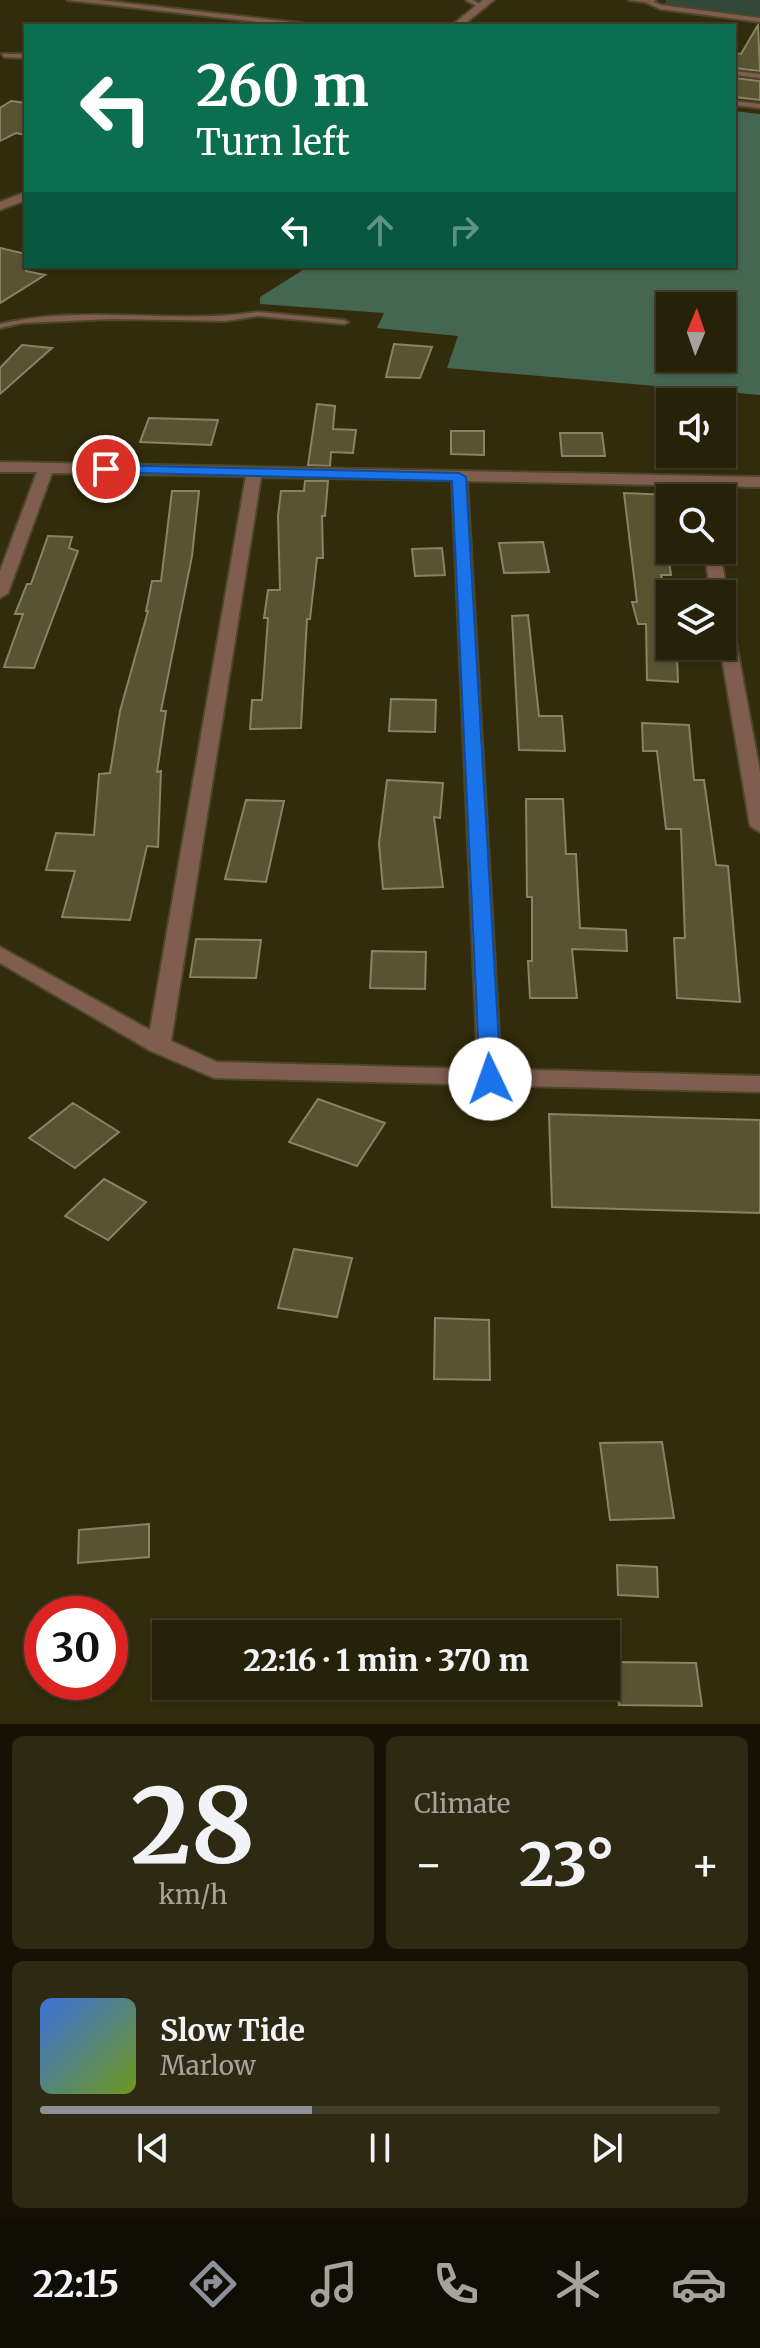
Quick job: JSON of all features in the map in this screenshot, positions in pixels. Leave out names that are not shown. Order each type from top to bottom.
[{"type":"street","points":[[72,0],[301,24]]},
{"type":"street","points":[[634,0],[650,1]]},
{"type":"street","points":[[459,24],[485,3]]},
{"type":"street","points":[[0,206],[24,197]]},
{"type":"street","points":[[0,467],[760,482]]},
{"type":"street","points":[[0,593],[46,468]]},
{"type":"street","points":[[159,1045],[254,472]]},
{"type":"street","points":[[459,477],[490,1079]]},
{"type":"street","points":[[731,660],[760,826]]},
{"type":"street","points":[[0,954],[159,1045],[214,1070],[760,1084]]},
{"type":"lane","points":[[469,0],[485,3]]},
{"type":"lane","points":[[650,1],[660,7],[760,20]]},
{"type":"lane","points":[[721,16],[727,24]]},
{"type":"lane","points":[[4,55],[24,56]]},
{"type":"lane","points":[[736,73],[760,76]]},
{"type":"lane","points":[[736,103],[760,106]]},
{"type":"lane","points":[[0,326],[22,321],[112,317],[226,319],[258,314],[344,322]]},
{"type":"green space","points":[[666,0],[760,0],[760,19],[675,8],[665,4]]},
{"type":"green space","points":[[736,111],[760,114],[760,395],[736,393],[736,388],[679,388],[447,368],[458,336],[377,328],[384,313],[260,304],[260,297],[306,268],[736,268]]},
{"type":"building","points":[[758,25],[760,71],[736,68],[736,53],[741,54]]},
{"type":"building","points":[[736,78],[760,81],[760,100],[736,97]]},
{"type":"building","points":[[11,101],[24,103],[24,135],[16,133],[0,141],[0,108]]},
{"type":"building","points":[[0,248],[24,254],[26,271],[45,275],[0,303]]},
{"type":"building","points":[[394,344],[432,347],[420,378],[386,377]]},
{"type":"building","points":[[22,345],[52,348],[0,394],[0,368]]},
{"type":"building","points":[[317,404],[335,406],[333,429],[356,430],[353,453],[331,452],[330,466],[308,465]]},
{"type":"building","points":[[149,418],[218,420],[211,445],[140,442]]},
{"type":"building","points":[[451,431],[484,431],[484,455],[451,454]]},
{"type":"building","points":[[560,433],[602,433],[605,456],[562,456]]},
{"type":"building","points":[[305,481],[328,481],[325,516],[322,516],[323,558],[317,558],[310,619],[307,619],[301,728],[250,729],[252,700],[262,700],[268,618],[264,618],[268,590],[280,590],[278,516],[281,491],[304,491]]},
{"type":"building","points":[[172,491],[199,491],[192,556],[161,711],[166,711],[157,772],[161,771],[158,847],[147,846],[130,920],[62,917],[75,871],[46,870],[56,833],[94,835],[99,774],[110,773],[120,711],[148,611],[152,581],[161,581]]},
{"type":"building","points":[[624,493],[656,494],[656,564],[670,564],[671,575],[661,575],[663,580],[656,580],[656,660],[677,660],[678,682],[647,680],[646,624],[638,624],[632,602],[637,602]]},
{"type":"building","points":[[48,536],[72,537],[69,548],[78,551],[34,668],[4,667],[23,614],[15,614],[27,584],[31,584]]},
{"type":"building","points":[[543,542],[549,572],[504,573],[499,543]]},
{"type":"building","points":[[442,548],[445,575],[415,576],[412,549]]},
{"type":"building","points":[[528,615],[539,716],[562,716],[565,751],[519,750],[512,616]]},
{"type":"building","points":[[391,699],[436,700],[435,732],[389,731]]},
{"type":"building","points":[[642,723],[689,725],[694,780],[704,780],[716,865],[728,866],[740,1002],[677,998],[674,938],[685,938],[681,829],[666,829],[657,751],[643,751]]},
{"type":"building","points":[[387,780],[443,783],[440,818],[434,817],[443,887],[383,889],[379,843]]},
{"type":"building","points":[[526,799],[563,799],[566,854],[576,854],[580,928],[626,930],[627,951],[572,949],[577,998],[530,998],[528,961],[532,961],[532,897],[527,897]]},
{"type":"building","points":[[246,800],[284,801],[266,882],[225,879]]},
{"type":"building","points":[[196,939],[261,940],[256,978],[190,977]]},
{"type":"building","points":[[372,951],[426,952],[425,989],[370,988]]},
{"type":"building","points":[[318,1099],[385,1123],[357,1166],[289,1142]]},
{"type":"building","points":[[73,1103],[119,1132],[75,1168],[29,1138]]},
{"type":"building","points":[[549,1114],[760,1120],[760,1213],[552,1207]]},
{"type":"building","points":[[104,1179],[146,1202],[108,1240],[65,1216]]},
{"type":"building","points":[[294,1249],[352,1258],[337,1317],[278,1308]]},
{"type":"building","points":[[435,1318],[489,1320],[490,1380],[434,1379]]},
{"type":"building","points":[[662,1442],[674,1518],[610,1520],[600,1443]]},
{"type":"building","points":[[149,1524],[149,1557],[78,1563],[79,1530]]},
{"type":"building","points":[[617,1565],[657,1567],[658,1597],[618,1595]]},
{"type":"building","points":[[620,1662],[696,1663],[702,1706],[619,1705]]},
{"type":"route","points":[[106,469],[459,477],[490,1079]]}]
